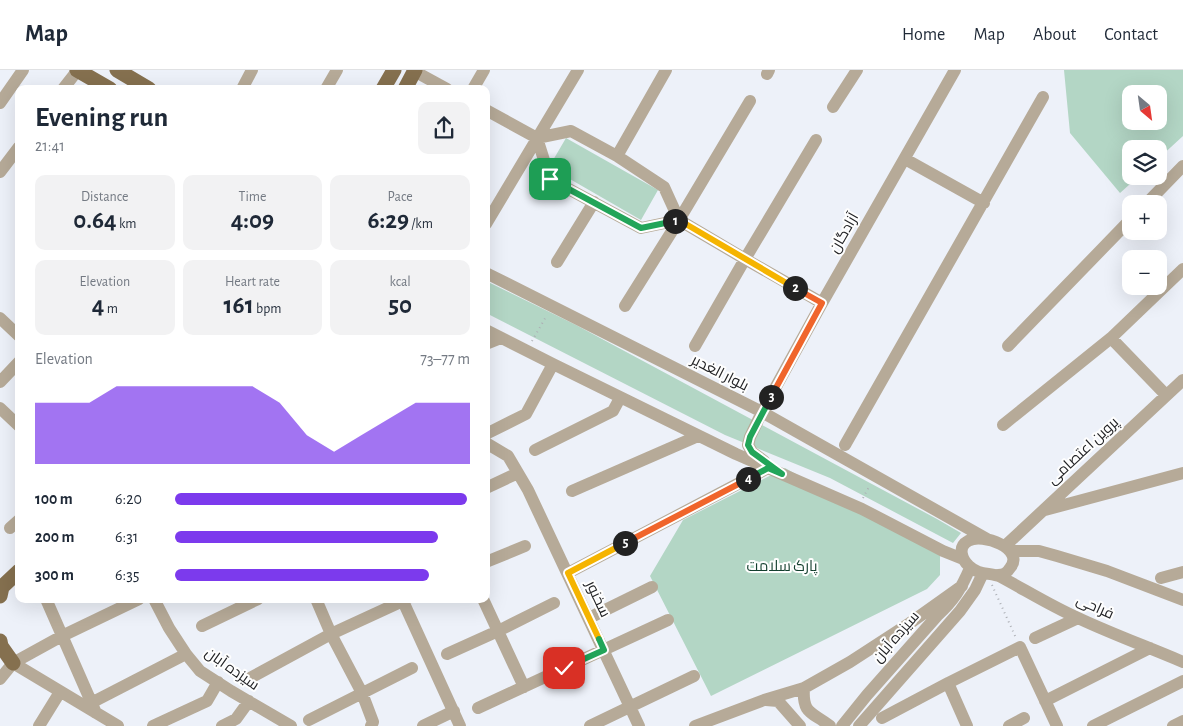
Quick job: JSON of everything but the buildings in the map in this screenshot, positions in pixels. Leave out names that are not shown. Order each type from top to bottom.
[{"type":"main road","points":[[77,70],[103,85]]},
{"type":"main road","points":[[117,70],[142,85]]},
{"type":"main road","points":[[385,85],[394,70]]},
{"type":"main road","points":[[407,85],[415,71]]},
{"type":"main road","points":[[0,596],[2,588],[15,575]]},
{"type":"main road","points":[[0,641],[1,646],[13,663]]},
{"type":"street","points":[[0,102],[23,70]]},
{"type":"street","points":[[66,85],[77,70]]},
{"type":"street","points":[[244,85],[252,70]]},
{"type":"street","points":[[328,85],[337,70]]},
{"type":"street","points":[[475,85],[484,70]]},
{"type":"street","points":[[490,217],[578,70]]},
{"type":"street","points":[[617,156],[666,70]]},
{"type":"street","points":[[833,107],[857,70]]},
{"type":"street","name":"آزادگان","points":[[782,474],[754,454],[749,448],[750,437],[822,303],[955,70]]},
{"type":"street","points":[[415,71],[440,85]]},
{"type":"street","points":[[845,445],[1043,97]]},
{"type":"street","points":[[625,306],[750,101]]},
{"type":"street","points":[[490,112],[537,138],[571,131],[617,156],[664,187],[679,220],[822,303]]},
{"type":"street","points":[[537,138],[550,179],[641,228],[679,220]]},
{"type":"street","points":[[695,346],[816,140]]},
{"type":"street","points":[[0,172],[15,152]]},
{"type":"street","points":[[905,159],[984,203]]},
{"type":"street","points":[[1155,195],[1182,168]]},
{"type":"street","points":[[557,262],[594,202]]},
{"type":"street","points":[[1008,346],[1122,228]]},
{"type":"street","points":[[1003,425],[1111,338],[1183,269]]},
{"type":"street","name":"بلوار الغدیر","points":[[490,275],[762,412],[987,539]]},
{"type":"street","points":[[0,318],[15,332]]},
{"type":"street","points":[[490,332],[698,436],[857,507],[966,563],[989,574],[1004,575],[1012,566],[1014,559],[1008,549],[1000,543],[987,539],[975,539],[967,541],[961,552],[966,563]]},
{"type":"street","points":[[490,342],[501,338]]},
{"type":"street","points":[[1111,338],[1166,395]]},
{"type":"street","points":[[490,432],[526,414],[552,364]]},
{"type":"street","points":[[0,382],[15,366]]},
{"type":"street","name":"پروین اعتصامی","points":[[1008,549],[1043,511],[1183,380]]},
{"type":"street","points":[[535,450],[614,411],[620,398]]},
{"type":"street","points":[[0,408],[15,422]]},
{"type":"street","points":[[572,491],[698,436]]},
{"type":"street","name":"سخنور","points":[[490,445],[508,456],[528,490],[639,726]]},
{"type":"street","points":[[568,573],[768,468]]},
{"type":"street","points":[[490,486],[518,473]]},
{"type":"street","points":[[1043,511],[1183,474]]},
{"type":"street","points":[[490,560],[525,546]]},
{"type":"street","points":[[1008,549],[1039,551],[1057,556],[1107,571],[1183,600]]},
{"type":"street","name":"سیزده آبان","points":[[842,726],[880,680],[949,604],[962,586],[966,563]]},
{"type":"street","points":[[1161,578],[1183,572]]},
{"type":"street","points":[[859,726],[960,611],[989,574]]},
{"type":"street","name":"فراحی","points":[[989,574],[1078,618],[1183,662]]},
{"type":"street","points":[[695,726],[764,700],[804,688],[850,662],[962,586]]},
{"type":"street","points":[[589,618],[652,587]]},
{"type":"street","points":[[48,603],[93,708]]},
{"type":"street","points":[[0,679],[13,663],[62,636],[131,603]]},
{"type":"street","name":"سیزده آبان","points":[[156,603],[169,628],[186,654],[200,670],[291,726]]},
{"type":"street","points":[[202,626],[250,603]]},
{"type":"street","points":[[318,603],[331,634],[362,693],[375,725]]},
{"type":"street","points":[[250,678],[331,634],[396,603]]},
{"type":"street","points":[[406,603],[460,726]]},
{"type":"street","points":[[485,603],[524,687]]},
{"type":"street","points":[[447,654],[554,603]]},
{"type":"street","points":[[1035,638],[1078,618]]},
{"type":"street","points":[[478,708],[668,620]]},
{"type":"street","points":[[882,718],[1020,647],[1057,726]]},
{"type":"street","points":[[1045,701],[1150,648]]},
{"type":"street","points":[[93,708],[186,654]]},
{"type":"street","points":[[13,663],[60,692],[93,708],[113,725]]},
{"type":"street","points":[[309,720],[412,668]]},
{"type":"street","points":[[590,726],[694,676]]},
{"type":"street","points":[[1093,726],[1183,680]]},
{"type":"street","points":[[153,726],[206,701],[218,682]]},
{"type":"street","points":[[948,683],[967,726]]},
{"type":"street","points":[[804,688],[805,706],[809,713],[830,726]]},
{"type":"street","points":[[39,726],[60,692]]},
{"type":"street","points":[[764,700],[778,701],[800,726]]},
{"type":"street","points":[[222,726],[236,718],[249,701]]},
{"type":"street","points":[[423,726],[454,711]]},
{"type":"street","points":[[1009,726],[1024,718]]},
{"type":"street","points":[[1173,726],[1183,721]]},
{"type":"path","points":[[526,351],[552,306]]},
{"type":"path","points":[[857,507],[875,476]]},
{"type":"path","points":[[989,574],[1020,647]]},
{"type":"green space","points":[[1064,70],[1183,70],[1183,136],[1167,151],[1167,140],[1122,140],[1122,185],[1129,185],[1120,193],[1070,133]]},
{"type":"green space","points":[[566,138],[658,190],[641,220],[549,167]]},
{"type":"green space","points":[[490,283],[576,325],[961,533],[953,543],[830,478],[725,435],[490,315]]},
{"type":"green space","name":"پارک سلامت","points":[[785,468],[940,555],[940,575],[927,589],[711,696],[650,576],[683,520]]},
{"type":"route","points":[[550,179],[641,228],[679,220],[822,303],[762,412],[748,443],[752,452],[782,474],[768,468],[568,573],[604,650],[564,668]]}]
